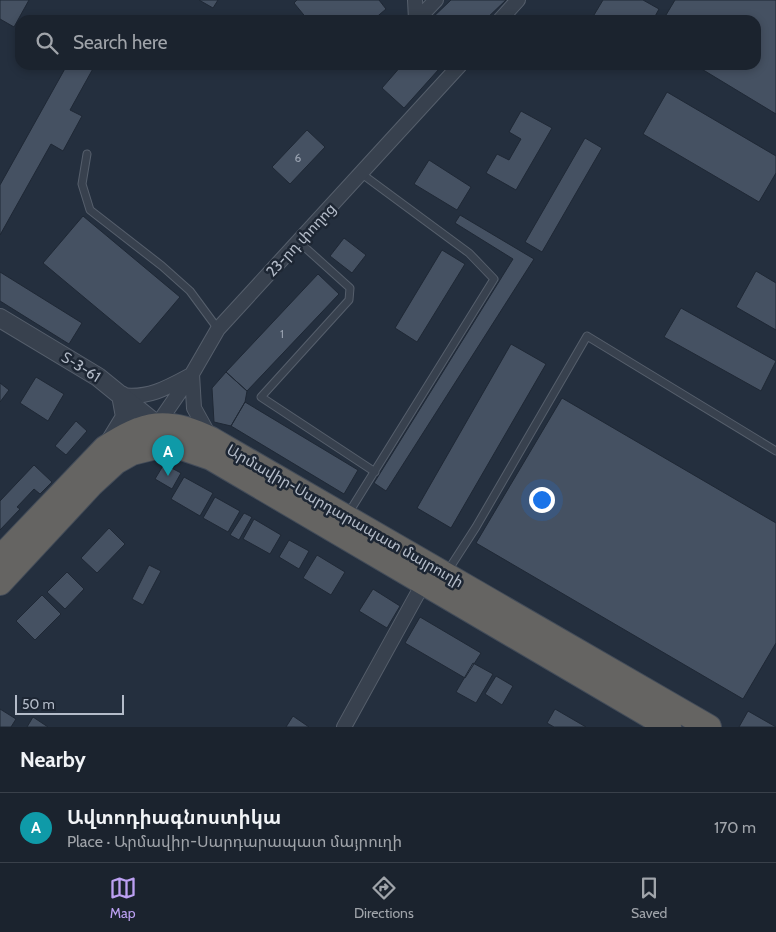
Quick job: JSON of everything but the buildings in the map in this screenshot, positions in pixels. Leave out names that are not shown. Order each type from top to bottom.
[{"type":"highway","name":"Արմավիր-Սարդարապատ մայրուղի","points":[[0,583],[91,485],[116,462],[175,425],[192,430],[211,439],[446,574],[605,678],[669,727]]},
{"type":"highway","name":"Արմավիր-Սարդարապատ մայրուղի","points":[[0,558],[106,448],[124,435],[158,435],[180,447],[210,458],[424,582],[605,678],[709,727]]},
{"type":"street","points":[[415,0],[416,15]]},
{"type":"street","points":[[421,15],[436,0]]},
{"type":"street","points":[[504,15],[518,0]]},
{"type":"street","name":"23-րդ փողոց","points":[[158,435],[218,329],[362,174],[454,70]]},
{"type":"street","name":"Տ-3-61","points":[[0,318],[98,377],[121,396],[158,435]]},
{"type":"street","points":[[106,448],[125,417],[121,396],[140,397],[167,388],[192,374],[194,408],[211,439]]},
{"type":"street","points":[[344,727],[424,582]]},
{"type":"lane","points":[[87,154],[82,184],[90,210],[162,266],[190,291],[218,329]]},
{"type":"lane","points":[[347,516],[494,279],[469,253],[362,174]]},
{"type":"lane","points":[[299,242],[350,288],[349,300],[261,397],[375,472]]},
{"type":"lane","points":[[446,574],[476,527],[587,336],[776,451]]},
{"type":"place","name":"Ավտոդիագնոստիկա","points":[[168,476]]}]
